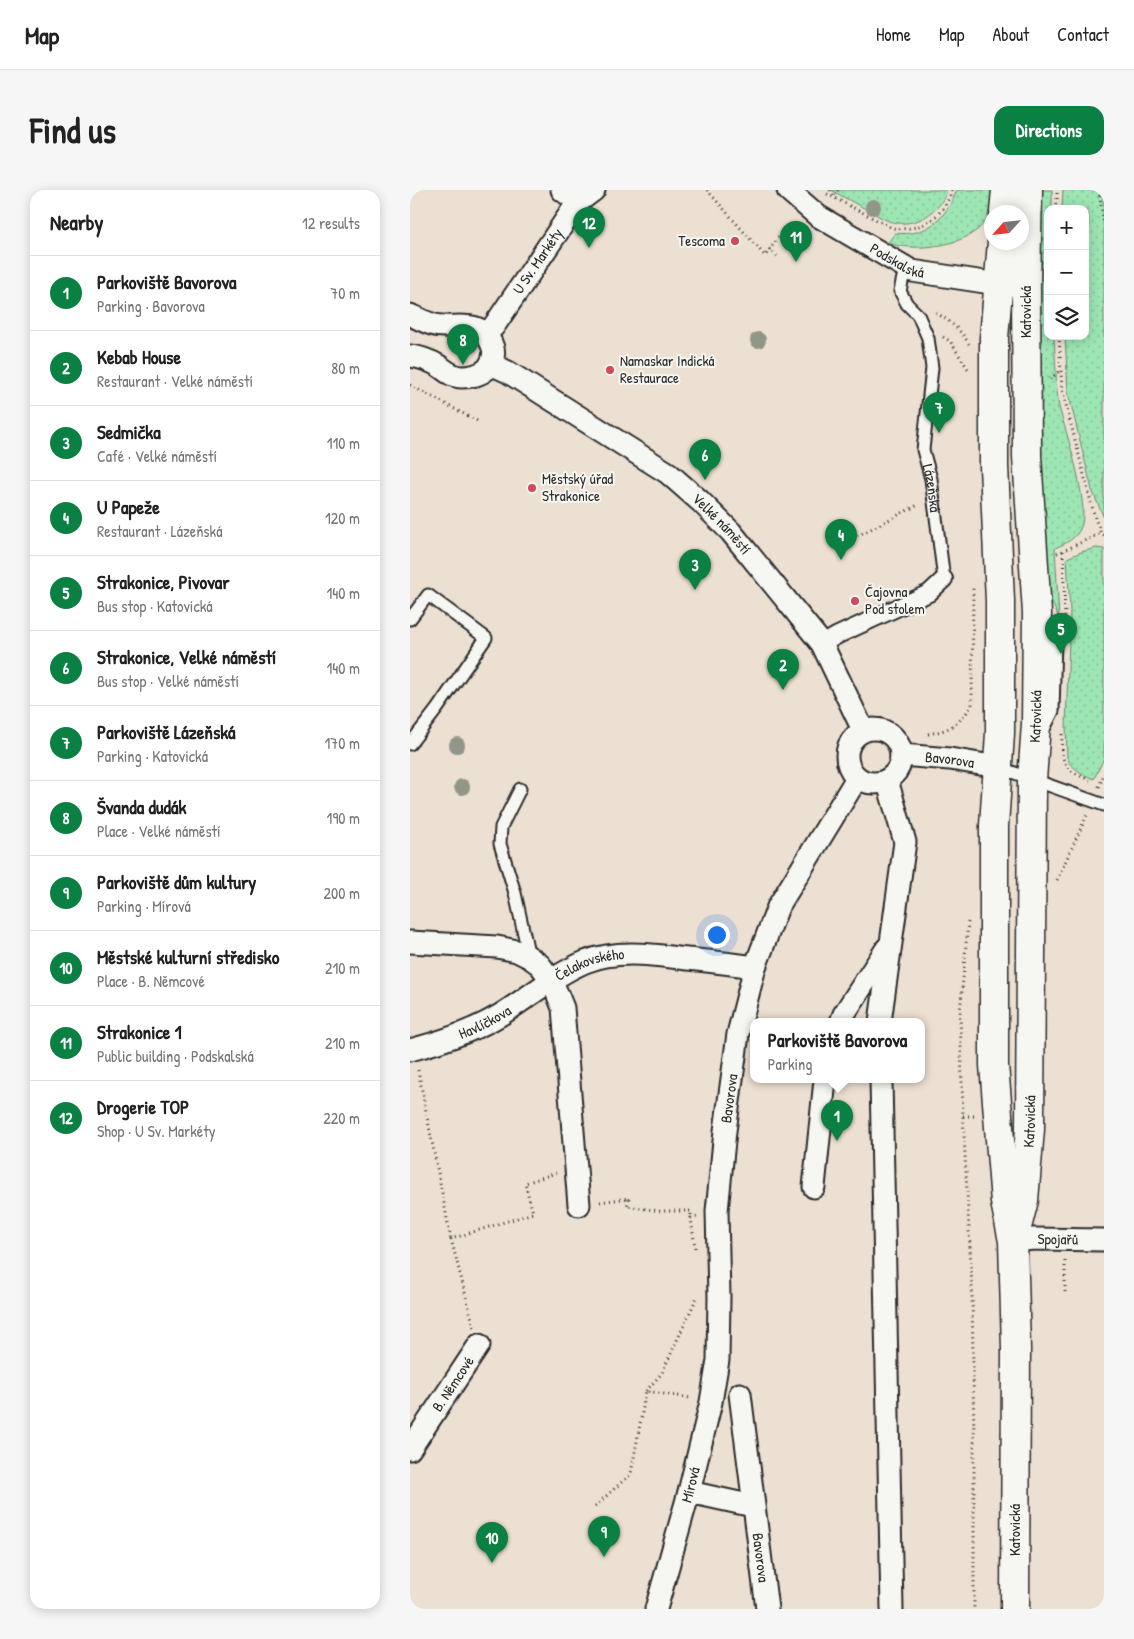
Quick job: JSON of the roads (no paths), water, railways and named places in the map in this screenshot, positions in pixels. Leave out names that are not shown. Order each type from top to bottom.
[{"type":"main road","points":[[1005,205],[1006,190]]},
{"type":"main road","name":"Katovická","points":[[1013,1241],[1024,1200],[1030,1129],[1032,780],[1036,724],[1036,599],[1027,456],[1026,286],[1028,190]]},
{"type":"main road","name":"Katovická","points":[[1001,250],[994,338],[994,466],[1000,601],[1000,733],[994,826],[994,1065],[1005,1202],[1013,1241],[1016,1349],[1015,1609]]},
{"type":"street","name":"Podskalská","points":[[788,190],[818,216],[912,271],[998,284],[1026,286]]},
{"type":"street","name":"U Sv. Markéty","points":[[485,336],[494,326],[578,194]]},
{"type":"street","points":[[410,314],[436,326],[462,325],[480,329],[494,350],[491,364],[483,372],[471,377],[452,375],[424,358],[410,356]]},
{"type":"street","name":"Velké náměstí","points":[[491,364],[508,372],[668,473],[700,501],[731,532],[822,644],[863,730]]},
{"type":"street","name":"Lázeňská","points":[[822,644],[930,594],[944,579]]},
{"type":"street","points":[[872,728],[889,732],[899,746],[902,745],[900,762],[897,769],[887,780],[872,783],[857,778],[850,769],[846,758],[848,746],[854,737],[863,730],[872,728]]},
{"type":"street","name":"Bavorova","points":[[902,745],[950,759],[998,767]]},
{"type":"street","name":"Bavorova","points":[[718,1360],[717,1211],[738,1034],[755,967],[778,907],[857,778]]},
{"type":"street","points":[[880,1018],[905,842],[887,780]]},
{"type":"street","name":"Čelakovského","points":[[410,942],[496,947],[517,951],[540,965],[552,981],[586,962],[615,955],[649,955],[755,967]]},
{"type":"street","points":[[842,1018],[890,943]]},
{"type":"street","points":[[552,981],[562,1008],[579,1205]]},
{"type":"street","name":"Havlíčkova","points":[[412,1050],[477,1028],[512,1008],[552,981]]},
{"type":"street","points":[[814,1187],[825,1083]]},
{"type":"street","points":[[881,1083],[892,1609]]},
{"type":"street","name":"Spojařů","points":[[1013,1241],[1034,1239],[1104,1240]]},
{"type":"street","name":"B. Němcové","points":[[410,1449],[479,1345]]},
{"type":"street","name":"Mírová","points":[[656,1609],[689,1492],[711,1402],[718,1360]]},
{"type":"street","name":"Bavorova","points":[[740,1394],[767,1609]]},
{"type":"street","points":[[689,1492],[753,1506]]},
{"type":"lane","name":"Lázeňská","points":[[905,268],[900,291],[907,304],[918,315],[928,338],[932,368],[923,450],[931,479],[944,579]]},
{"type":"lane","points":[[410,618],[428,595],[486,638],[437,709],[410,744]]},
{"type":"lane","points":[[998,767],[1104,805]]},
{"type":"lane","points":[[520,789],[501,827],[500,844],[515,894],[529,957]]},
{"type":"place","name":"Tescoma","points":[[735,241]]},
{"type":"place","name":"Drogerie TOP","points":[[589,248]]},
{"type":"place","name":"Strakonice 1","points":[[796,262]]},
{"type":"place","name":"Švanda dudák","points":[[463,365]]},
{"type":"place","name":"Namaskar Indická Restaurace","points":[[610,370]]},
{"type":"place","name":"Parkoviště Lázeňská","points":[[939,433]]},
{"type":"place","name":"Strakonice, Velké náměstí","points":[[705,480]]},
{"type":"place","name":"Městský úřad Strakonice","points":[[532,488]]},
{"type":"place","name":"U Papeže","points":[[841,560]]},
{"type":"place","name":"Sedmička","points":[[695,590]]},
{"type":"place","name":"Čajovna Pod stolem","points":[[855,601]]},
{"type":"place","name":"Strakonice, Pivovar","points":[[1061,654]]},
{"type":"place","name":"Kebab House","points":[[783,690]]},
{"type":"place","name":"Parkoviště Bavorova","points":[[837,1141]]},
{"type":"place","name":"Parkoviště dům kultury","points":[[604,1557]]},
{"type":"place","name":"Městské kulturní středisko","points":[[492,1563]]}]
